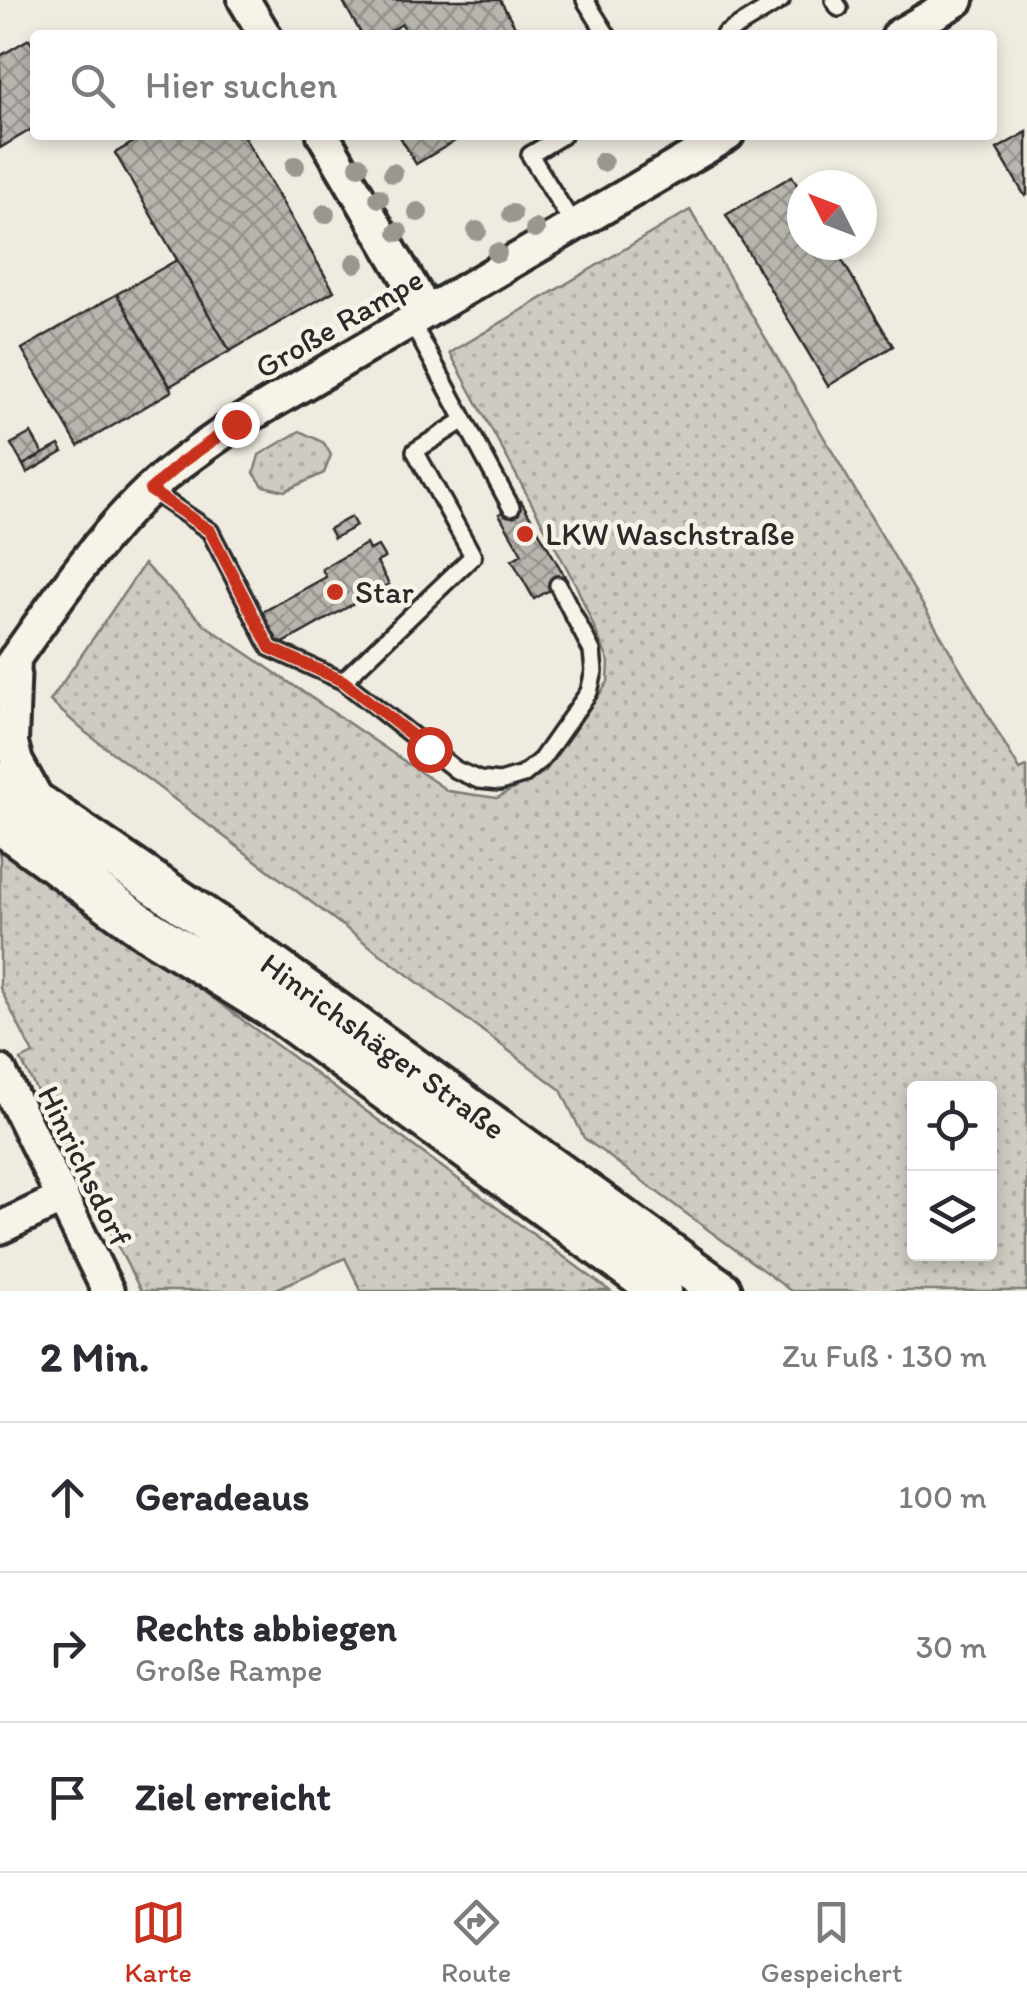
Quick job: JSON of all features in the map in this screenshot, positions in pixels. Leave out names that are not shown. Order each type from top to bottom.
[{"type":"main road","name":"Hinrichshäger Straße","points":[[0,782],[242,943],[721,1291]]},
{"type":"main road","name":"Hinrichshäger Straße","points":[[2,828],[148,930],[281,1014],[662,1291]]},
{"type":"street","points":[[244,0],[262,30]]},
{"type":"street","points":[[907,30],[958,0]]},
{"type":"street","points":[[326,140],[419,317]]},
{"type":"street","name":"Große Rampe","points":[[8,669],[98,546],[182,462],[236,424],[720,140]]},
{"type":"street","name":"Hinrichshäger Straße","points":[[8,669],[12,743],[17,762],[42,807]]},
{"type":"street","name":"Hinrichsdorf","points":[[0,1072],[108,1291]]},
{"type":"street","points":[[0,1228],[63,1198]]},
{"type":"lane","points":[[584,0],[604,30]]},
{"type":"lane","points":[[732,30],[781,0]]},
{"type":"lane","points":[[555,140],[530,156],[574,226]]},
{"type":"lane","points":[[419,317],[464,420],[511,507]]},
{"type":"lane","points":[[343,681],[473,556],[415,451],[464,420]]},
{"type":"lane","points":[[150,490],[210,531],[270,648],[343,681],[456,770],[480,780],[500,782],[522,775],[541,760],[589,692],[594,671],[592,651],[558,585]]},
{"type":"shaded area","points":[[690,210],[1020,770],[1027,767],[1027,1291],[791,1291],[584,1138],[561,1090],[85,732],[50,701],[144,564],[205,625],[448,791],[497,798],[545,772],[608,682],[609,662],[576,585],[450,353]]},
{"type":"shaded area","points":[[300,431],[324,443],[331,455],[324,473],[285,491],[263,486],[254,473],[259,455]]},
{"type":"shaded area","points":[[0,849],[12,850],[610,1291],[361,1291],[345,1258],[272,1291],[141,1291],[21,1060],[33,1054],[0,988]]},
{"type":"building","points":[[342,0],[500,0],[517,30],[405,30],[402,24],[392,30],[359,30]]},
{"type":"building","points":[[30,41],[30,130],[0,148],[0,56]]},
{"type":"building","points":[[1027,132],[1027,195],[1025,196],[997,149]]},
{"type":"building","points":[[137,140],[246,140],[334,291],[230,351],[115,153]]},
{"type":"building","points":[[402,140],[457,140],[416,164]]},
{"type":"building","points":[[787,179],[787,260],[842,260],[893,346],[828,386],[726,215]]},
{"type":"building","points":[[177,260],[230,351],[170,386],[117,294]]},
{"type":"building","points":[[117,294],[172,391],[78,446],[22,349]]},
{"type":"building","points":[[31,433],[43,454],[23,465],[11,444]]},
{"type":"building","points":[[59,445],[63,452],[27,473],[23,465]]},
{"type":"building","name":"LKW Waschstraße","points":[[521,501],[567,580],[534,599],[512,560],[522,554],[499,514]]},
{"type":"building","points":[[351,517],[356,526],[334,538],[329,529]]},
{"type":"building","name":"Star","points":[[366,544],[369,550],[378,546],[385,558],[377,562],[389,584],[278,646],[259,614],[326,577],[322,569]]},
{"type":"place","name":"LKW Waschstraße","points":[[525,534]]},
{"type":"place","name":"Star","points":[[335,592]]},
{"type":"route","points":[[236,424],[150,490],[210,531],[270,648],[343,681],[429,749]]}]
